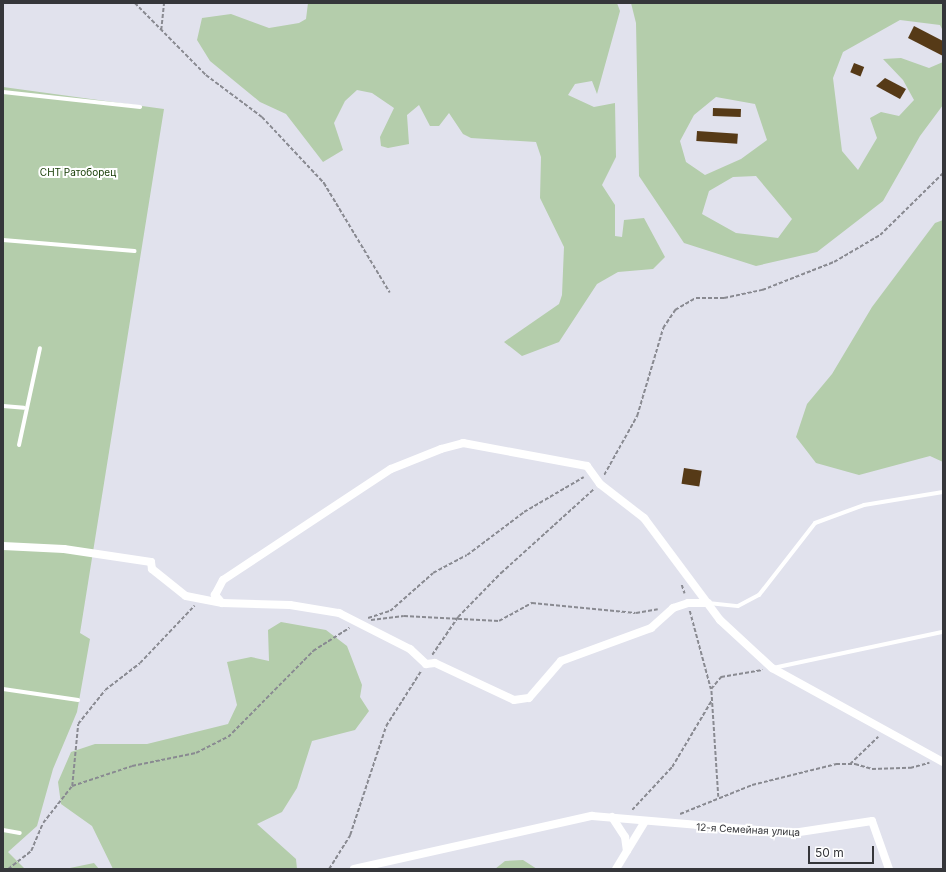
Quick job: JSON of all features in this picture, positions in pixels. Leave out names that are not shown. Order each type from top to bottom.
[{"type":"street","points":[[222,603],[215,594],[229,576],[391,469],[441,448],[462,443],[587,466],[600,484],[644,518],[720,620],[772,668],[943,762]]},
{"type":"street","points":[[3,546],[64,549],[151,562],[152,569],[186,596],[222,603],[290,605],[339,613],[410,649],[426,664],[435,663],[514,700],[528,698],[561,661],[650,628],[673,608],[688,603],[708,603]]},
{"type":"street","points":[[612,817],[625,837],[627,851]]},
{"type":"street","points":[[354,869],[575,819],[612,817],[644,822],[616,869]]},
{"type":"street","name":"12-я Семейная улица","points":[[644,822],[793,834],[872,821],[889,869]]},
{"type":"lane","points":[[3,92],[140,107]]},
{"type":"lane","points":[[3,240],[135,251]]},
{"type":"lane","points":[[19,445],[24,408],[40,348]]},
{"type":"lane","points":[[3,406],[24,408]]},
{"type":"lane","points":[[708,603],[738,606],[759,595],[815,523],[864,505],[943,492]]},
{"type":"lane","points":[[772,668],[943,632]]},
{"type":"lane","points":[[3,689],[78,700]]},
{"type":"lane","points":[[3,830],[20,833]]},
{"type":"path","points":[[134,3],[206,75],[262,117],[324,183],[390,293]]},
{"type":"path","points":[[161,30],[164,3]]},
{"type":"path","points":[[72,786],[132,766],[196,753],[228,737],[313,651],[358,623],[390,611],[433,573],[467,555],[524,512],[592,472]]},
{"type":"path","points":[[682,582],[711,689],[718,796]]},
{"type":"path","points":[[358,623],[381,616],[499,621],[532,603],[636,613],[673,608]]},
{"type":"path","points":[[8,869],[31,851],[43,823],[72,786],[78,724],[105,690],[140,663],[195,605],[202,605]]},
{"type":"path","points":[[711,689],[721,676],[772,668]]},
{"type":"path","points":[[626,818],[672,767],[712,700]]},
{"type":"path","points":[[850,764],[866,745],[886,731]]},
{"type":"path","points":[[678,815],[718,796],[806,770],[850,764],[872,770],[910,768],[926,766],[934,757]]},
{"type":"green space","points":[[308,3],[617,3],[620,11],[597,94],[592,81],[575,84],[568,95],[594,107],[615,103],[616,157],[602,185],[615,205],[615,236],[622,237],[624,220],[644,218],[665,257],[653,269],[618,272],[597,284],[559,342],[522,356],[504,342],[559,304],[562,295],[564,247],[540,198],[541,157],[536,142],[471,138],[463,134],[449,113],[439,126],[430,126],[419,105],[407,115],[409,144],[388,148],[381,146],[380,137],[394,108],[372,93],[357,90],[345,101],[334,123],[343,150],[323,162],[286,114],[260,102],[210,61],[197,40],[202,18],[231,14],[269,28],[299,23],[306,19]]},
{"type":"green space","points":[[631,3],[943,3],[943,31],[940,25],[900,20],[843,52],[833,78],[842,151],[858,170],[877,138],[870,118],[881,112],[899,116],[914,100],[903,80],[883,59],[901,58],[929,68],[943,62],[943,105],[920,136],[883,201],[817,252],[756,266],[684,243],[639,176],[636,23]],"holes":[[[716,97],[755,104],[767,140],[741,159],[705,175],[686,162],[680,141],[694,115]],[[756,176],[792,219],[778,238],[736,233],[702,214],[709,191],[733,177]]]},
{"type":"green space","name":"СНТ Ратоборец","points":[[3,87],[164,109],[80,633],[90,639],[77,712],[53,769],[37,826],[8,852],[25,869],[3,869]]},
{"type":"green space","points":[[943,220],[943,462],[930,456],[859,475],[816,463],[796,437],[807,404],[832,374],[872,307],[935,223]]},
{"type":"green space","points":[[281,622],[326,630],[347,646],[362,685],[360,697],[369,711],[355,730],[312,741],[297,788],[282,812],[257,824],[296,859],[297,869],[113,869],[92,826],[61,804],[58,782],[71,752],[95,744],[147,744],[228,724],[237,705],[227,662],[251,657],[269,661],[268,630]]},
{"type":"green space","points":[[523,860],[537,869],[495,869],[505,861]]},
{"type":"green space","points":[[94,863],[99,869],[65,869]]},
{"type":"building","points":[[914,26],[943,41],[943,56],[908,38]]},
{"type":"building","points":[[854,63],[864,67],[860,76],[850,72]]},
{"type":"building","points":[[885,78],[906,89],[900,99],[876,86]]},
{"type":"building","points":[[713,108],[741,109],[741,117],[713,116]]},
{"type":"building","points":[[697,131],[738,134],[737,144],[696,141]]},
{"type":"building","points":[[684,468],[702,471],[699,487],[681,484]]}]
